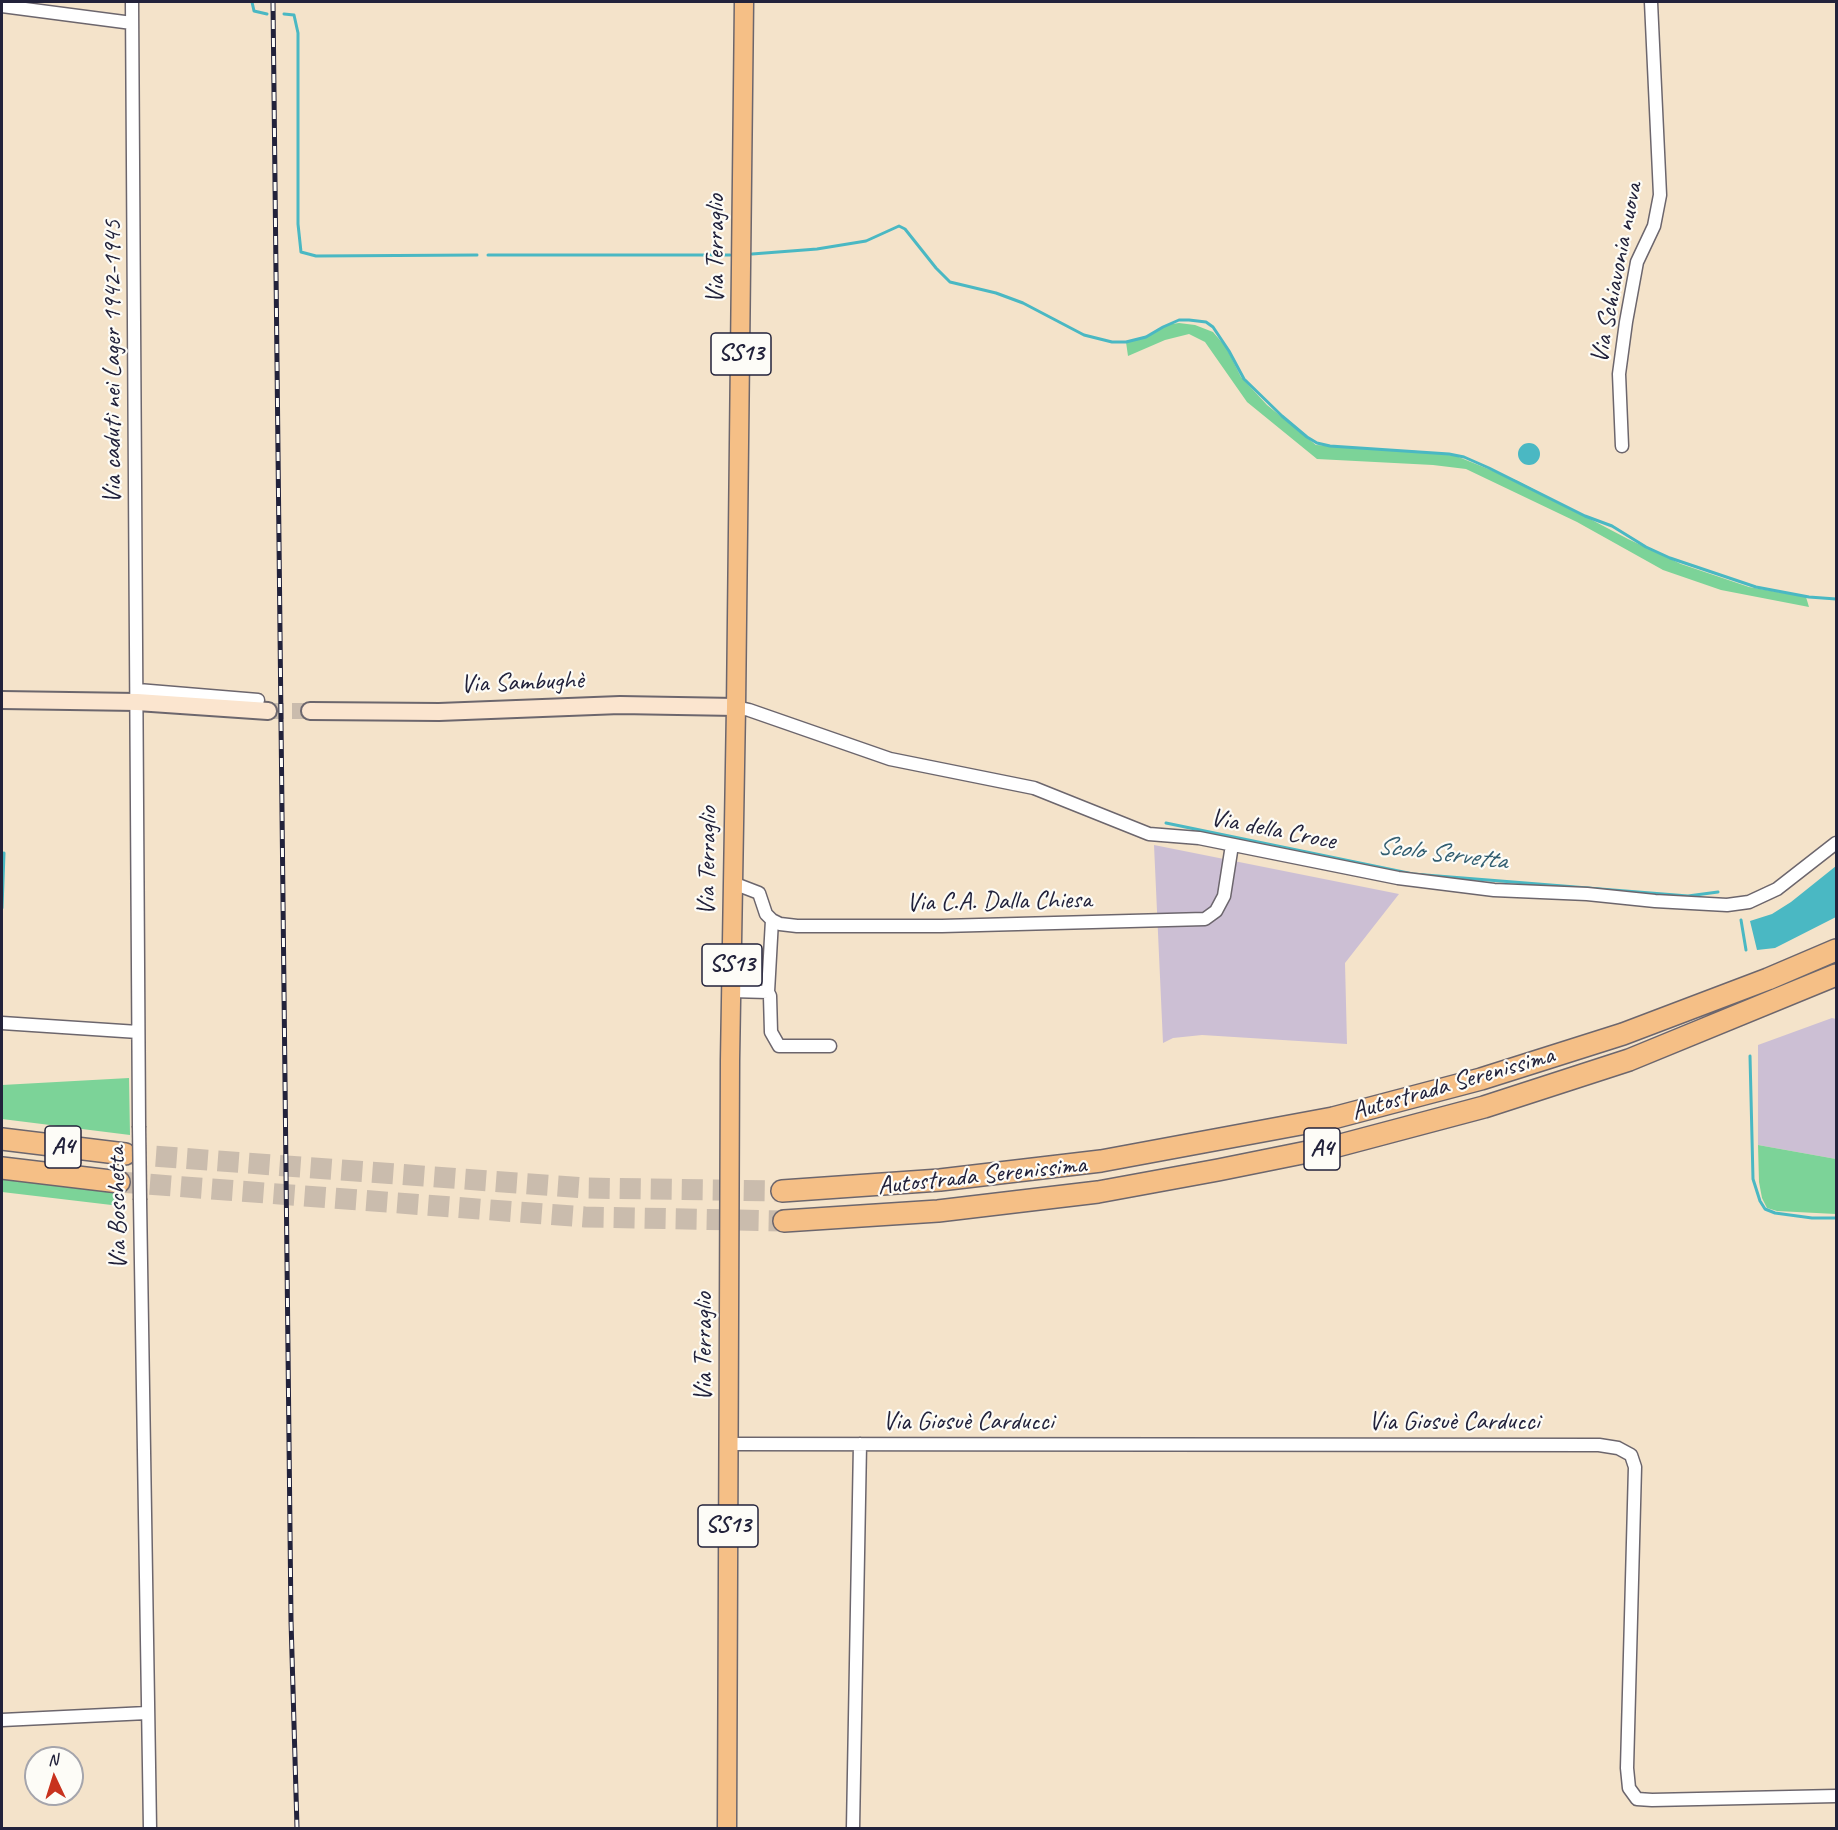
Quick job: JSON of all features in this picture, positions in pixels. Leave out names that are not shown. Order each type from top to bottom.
[{"type":"highway","name":"Autostrada Serenissima","points":[[782,1191],[940,1180],[1101,1161],[1333,1119],[1481,1079],[1623,1034],[1768,979],[1836,950]]},
{"type":"highway","name":"Autostrada Serenissima","points":[[784,1221],[938,1211],[1098,1192],[1337,1146],[1484,1107],[1629,1060],[1836,975]]},
{"type":"highway","name":"A4","points":[[2,1140],[125,1154]]},
{"type":"highway","name":"A4","points":[[2,1168],[119,1182]]},
{"type":"main road","name":"Via Terraglio","points":[[727,1828],[731,991],[744,2]]},
{"type":"street","name":"Via caduti nei Lager 1942-1945","points":[[132,2],[137,696]]},
{"type":"street","name":"Via Schiavonia nuova","points":[[1622,446],[1619,374],[1626,322],[1637,262],[1654,225],[1660,195],[1651,2]]},
{"type":"street","points":[[2,6],[132,22]]},
{"type":"street","points":[[2,700],[137,696],[263,706]]},
{"type":"street","name":"Via Boschetta","points":[[137,696],[139,1126],[150,1828]]},
{"type":"street","name":"Via Sambughè","points":[[310,711],[439,712],[620,705],[736,707]]},
{"type":"street","name":"Via della Croce","points":[[736,707],[890,759],[1034,788],[1149,834],[1199,838],[1398,878],[1494,890],[1587,894],[1722,906],[1749,902],[1777,889],[1836,843]]},
{"type":"street","name":"Via C.A. Dalla Chiesa","points":[[772,920],[780,924],[797,926],[844,927],[1205,919],[1216,911],[1224,896],[1232,845]]},
{"type":"street","points":[[733,883],[759,893],[766,914],[772,920],[768,992],[771,1032],[779,1046],[830,1046]]},
{"type":"street","points":[[731,991],[768,992]]},
{"type":"street","points":[[2,1023],[138,1032]]},
{"type":"street","name":"Via Giosuè Carducci","points":[[729,1444],[1599,1445],[1618,1448],[1631,1455],[1635,1467],[1627,1768],[1629,1788],[1637,1798],[1652,1800],[1836,1796]]},
{"type":"street","points":[[853,1828],[860,1444]]},
{"type":"street","points":[[2,1720],[147,1713]]},
{"type":"shaded area","points":[[1154,845],[1399,894],[1345,963],[1347,1044],[1202,1035],[1173,1038],[1163,1043]]},
{"type":"shaded area","points":[[1832,1018],[1836,1019],[1836,1159],[1758,1145],[1758,1045]]},
{"type":"green space","points":[[1179,323],[1195,325],[1213,332],[1226,347],[1241,377],[1267,405],[1316,445],[1418,451],[1456,456],[1518,481],[1681,564],[1749,587],[1806,597],[1809,607],[1721,590],[1663,570],[1577,522],[1466,469],[1317,459],[1247,402],[1205,342],[1189,334],[1165,340],[1128,356],[1126,342],[1149,335],[1165,325]]},
{"type":"green space","points":[[129,1078],[130,1135],[2,1119],[2,1085]]},
{"type":"green space","points":[[1758,1145],[1836,1159],[1836,1214],[1777,1211],[1767,1208],[1762,1198],[1759,1182]]},
{"type":"green space","points":[[2,1178],[121,1192],[120,1206],[2,1192]]},
{"type":"water","points":[[1529,443],[1537,446],[1540,454],[1537,462],[1529,465],[1521,462],[1518,454],[1521,446]]},
{"type":"water","points":[[1836,866],[1836,917],[1775,948],[1757,950],[1750,921],[1772,914],[1791,902]]},
{"type":"waterway","points":[[252,2],[254,11],[267,14]]},
{"type":"waterway","points":[[284,14],[294,15],[298,33],[298,224],[301,252],[316,256],[477,255]]},
{"type":"waterway","points":[[752,254],[817,249],[866,241],[899,226],[905,229],[950,282],[996,293],[1023,303],[1084,335],[1112,342],[1126,342],[1146,337],[1179,320],[1206,322],[1213,327],[1244,379],[1282,416],[1317,443],[1464,457],[1585,516],[1612,526],[1646,547],[1670,558],[1756,587],[1809,597],[1836,599]]},
{"type":"waterway","points":[[488,255],[730,255]]},
{"type":"waterway","name":"Scolo Servetta","points":[[1166,823],[1413,874],[1688,896],[1718,892]]},
{"type":"waterway","points":[[2,908],[4,853]]},
{"type":"waterway","name":"Scolo Servetta","points":[[1741,920],[1746,950]]},
{"type":"waterway","name":"Scolo Servetta","points":[[1750,1056],[1753,1179],[1760,1201],[1765,1209],[1775,1213],[1812,1218],[1836,1218]]},
{"type":"tunnel","points":[[268,711],[310,711]]},
{"type":"tunnel","points":[[125,1154],[585,1188],[782,1191]]},
{"type":"tunnel","points":[[119,1182],[585,1217],[784,1221]]},
{"type":"railway","points":[[273,2],[291,1620],[297,1828]]}]
